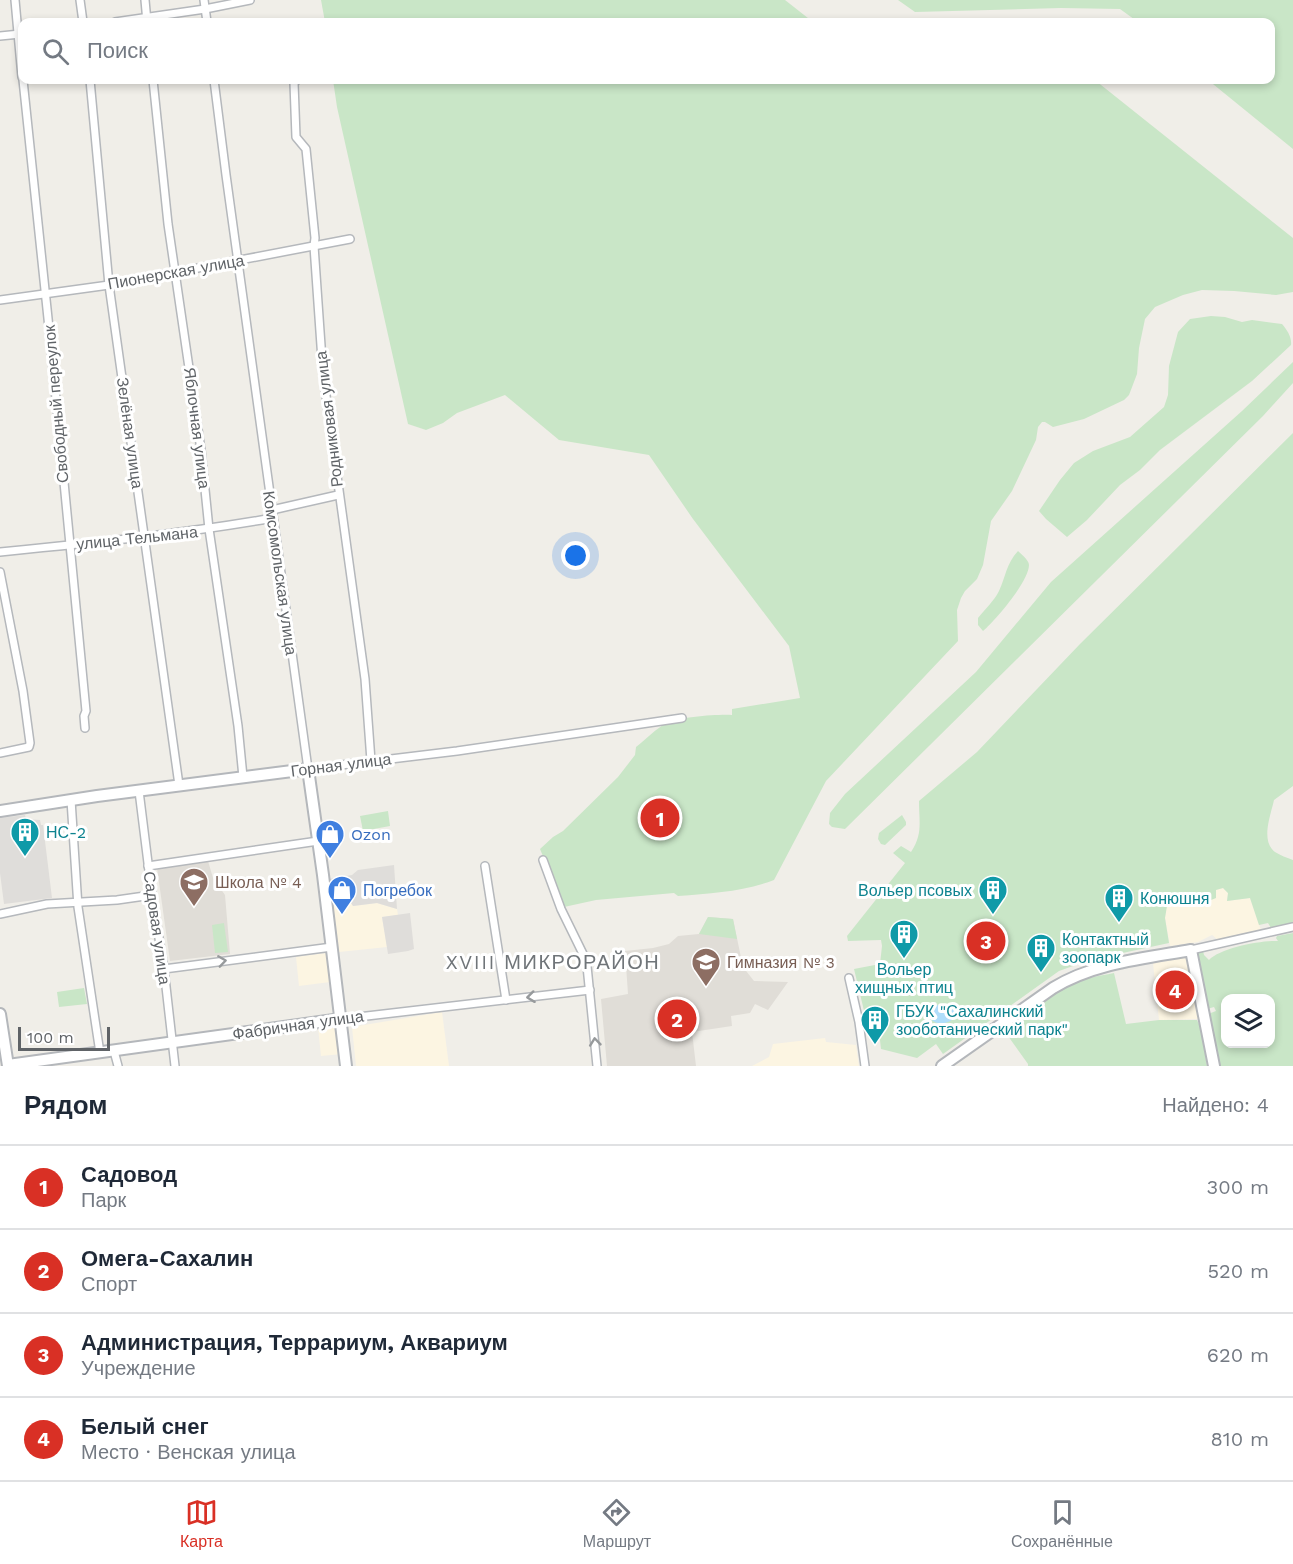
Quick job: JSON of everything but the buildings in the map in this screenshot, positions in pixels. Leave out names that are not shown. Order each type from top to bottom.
[{"type":"street","name":"Свободный переулок","points":[[15,0],[18,20]]},
{"type":"street","points":[[80,0],[82,18]]},
{"type":"street","points":[[145,0],[147,18]]},
{"type":"street","points":[[204,0],[206,18]]},
{"type":"street","points":[[158,18],[250,0]]},
{"type":"street","points":[[0,36],[18,34]]},
{"type":"street","name":"Свободный переулок","points":[[24,84],[86,711],[85,728]]},
{"type":"street","name":"Зелёная улица","points":[[90,84],[109,285],[179,785]]},
{"type":"street","name":"Яблочная улица","points":[[153,84],[175,273],[201,450],[209,529],[238,726],[243,777]]},
{"type":"street","name":"Комсомольская улица","points":[[215,84],[318,841],[346,1066]]},
{"type":"street","name":"Родниковая улица","points":[[294,84],[296,137],[306,149],[315,238],[322,374],[365,679],[371,761]]},
{"type":"street","name":"Пионерская улица","points":[[0,300],[109,285],[350,239]]},
{"type":"street","points":[[272,510],[338,495]]},
{"type":"street","name":"улица Тельмана","points":[[0,552],[144,538],[273,518]]},
{"type":"street","points":[[0,572],[23,691],[30,743],[29,747],[0,753]]},
{"type":"street","name":"Горная улица","points":[[0,811],[139,790],[457,750],[682,718]]},
{"type":"street","name":"Садовая улица","points":[[139,790],[175,1066]]},
{"type":"street","points":[[71,800],[78,902],[100,1053]]},
{"type":"street","points":[[148,866],[318,841]]},
{"type":"street","points":[[543,861],[561,909],[585,958],[597,1066]]},
{"type":"street","points":[[484,866],[506,1000]]},
{"type":"street","points":[[0,914],[47,903],[117,900],[152,895]]},
{"type":"street","points":[[942,1066],[1069,978],[1098,968],[1293,927]]},
{"type":"street","points":[[164,969],[332,947]]},
{"type":"street","points":[[1191,950],[1214,1066]]},
{"type":"street","points":[[849,978],[859,1022],[865,1066]]},
{"type":"street","name":"Фабричная улица","points":[[8,1066],[341,1019],[590,990]]},
{"type":"street","points":[[0,1014],[8,1066]]},
{"type":"street","points":[[114,1051],[118,1066]]},
{"type":"shaded area","points":[[25,815],[26,819],[40,820],[43,825],[52,898],[4,904],[0,873],[0,818]]},
{"type":"shaded area","name":"Школа № 4","points":[[208,861],[213,878],[225,895],[230,954],[170,961],[157,868]]},
{"type":"shaded area","points":[[394,865],[397,909],[377,903],[353,906],[349,887],[331,890],[329,879],[352,875],[358,870]]},
{"type":"shaded area","points":[[349,887],[353,906],[377,903],[397,909],[398,915],[382,917],[387,947],[339,952],[331,890]]},
{"type":"shaded area","points":[[1223,888],[1228,893],[1227,901],[1250,898],[1261,930],[1218,940],[1212,935],[1198,942],[1170,946],[1165,918],[1166,906],[1204,903],[1215,890]]},
{"type":"shaded area","points":[[410,913],[414,949],[388,954],[382,917]]},
{"type":"shaded area","name":"Гимназия № 3","points":[[708,917],[733,919],[743,967],[754,981],[788,982],[768,1010],[755,1004],[750,1013],[731,1016],[732,1026],[692,1032],[696,1066],[607,1066],[601,999],[628,994],[625,951],[653,948],[669,944],[678,936],[699,934]]},
{"type":"shaded area","points":[[327,953],[330,982],[299,986],[296,957]]},
{"type":"shaded area","points":[[1179,958],[1187,960],[1191,967],[1201,1019],[1159,1020],[1153,963]]},
{"type":"shaded area","points":[[442,1012],[449,1066],[356,1066],[352,1027]]},
{"type":"shaded area","points":[[338,1024],[342,1054],[321,1056],[318,1027]]},
{"type":"shaded area","points":[[825,1038],[826,1042],[856,1045],[859,1066],[752,1066],[769,1057],[773,1044]]},
{"type":"green space","points":[[321,0],[785,0],[808,18],[324,18]]},
{"type":"green space","points":[[898,0],[1293,0],[1293,149],[1213,84],[1275,84],[1275,18],[1132,18],[1120,9],[1061,8],[915,12]]},
{"type":"green space","points":[[334,84],[1100,84],[1293,238],[1293,292],[1276,295],[1202,290],[1155,307],[1145,319],[1137,374],[1129,395],[1124,400],[1084,419],[1053,427],[1042,422],[1012,491],[991,521],[983,565],[977,579],[961,598],[957,610],[958,641],[826,781],[774,880],[727,891],[596,900],[564,907],[540,849],[563,831],[618,777],[635,755],[636,747],[666,723],[689,718],[732,715],[732,709],[800,698],[789,646],[693,519],[649,455],[559,440],[505,395],[457,413],[443,423],[426,430],[408,424]]},
{"type":"green space","points":[[1211,316],[1242,322],[1252,320],[1282,324],[1290,336],[1291,345],[1252,381],[1160,450],[1067,537],[1039,511],[1074,463],[1093,451],[1130,437],[1164,407],[1168,395],[1169,366],[1178,332],[1190,319]]},
{"type":"green space","points":[[1293,362],[1293,383],[1263,416],[845,829],[832,827],[829,824],[830,813],[845,794],[976,672],[1051,582],[1242,411]]},
{"type":"green space","points":[[1293,433],[1293,786],[1274,800],[1267,834],[1268,841],[1275,852],[1293,860],[1293,923],[1271,928],[1268,923],[1259,925],[1250,898],[1227,901],[1228,893],[1223,888],[1216,890],[1216,898],[1204,903],[1167,906],[1165,918],[1169,943],[1090,960],[1059,971],[943,1054],[936,1044],[917,1058],[881,1049],[878,1022],[867,1023],[854,969],[880,964],[881,940],[848,941],[847,936],[905,863],[893,853],[901,846],[911,852],[915,846],[920,828],[919,801],[977,752],[1080,644]]},
{"type":"green space","points":[[1018,551],[1029,563],[1028,572],[1010,600],[983,631],[978,625],[978,618],[997,595],[1009,565]]},
{"type":"green space","points":[[388,811],[390,826],[363,831],[360,816]]},
{"type":"green space","points":[[902,815],[906,825],[885,845],[881,844],[878,839],[879,833]]},
{"type":"green space","points":[[708,917],[733,919],[737,939],[699,934]]},
{"type":"green space","points":[[224,923],[228,952],[215,953],[212,925]]},
{"type":"green space","points":[[1293,933],[1293,1066],[1218,1066],[1208,1014],[1216,1011],[1214,1007],[1207,1009],[1198,953],[1203,951],[1209,960],[1222,952],[1242,946],[1278,941],[1276,938]]},
{"type":"green space","points":[[1114,973],[1126,1024],[1159,1020],[1197,1020],[1201,1028],[1207,1066],[1028,1066],[1003,1029],[1067,986]]},
{"type":"green space","points":[[84,988],[87,1004],[59,1007],[57,992]]},
{"type":"water","points":[[932,1004],[953,1005],[956,1011],[954,1018],[946,1023],[933,1021],[927,1008]]},
{"type":"waterway","points":[[1071,972],[1089,966]]},
{"type":"place","name":"Садовод","points":[[660,818]]},
{"type":"place","name":"НС-2","points":[[25,858]]},
{"type":"place","name":"Ozon","points":[[330,860]]},
{"type":"place","name":"Школа № 4","points":[[194,908]]},
{"type":"place","name":"Погребок","points":[[342,916]]},
{"type":"place","name":"Вольер псовых","points":[[993,916]]},
{"type":"place","name":"Конюшня","points":[[1119,924]]},
{"type":"place","name":"Администрация, Террариум, Аквариум","points":[[986,941]]},
{"type":"place","name":"Вольер хищных птиц","points":[[904,960]]},
{"type":"place","name":"Контактный зоопарк","points":[[1041,974]]},
{"type":"place","name":"Гимназия № 3","points":[[706,988]]},
{"type":"place","name":"Белый снег","points":[[1175,990]]},
{"type":"place","name":"Омега-Сахалин","points":[[677,1019]]},
{"type":"place","name":"ГБУК \"Сахалинский зооботанический парк\"","points":[[875,1046]]},
{"type":"district","name":"XVIII МИКРОРАЙОН","points":[[553,962]]}]
